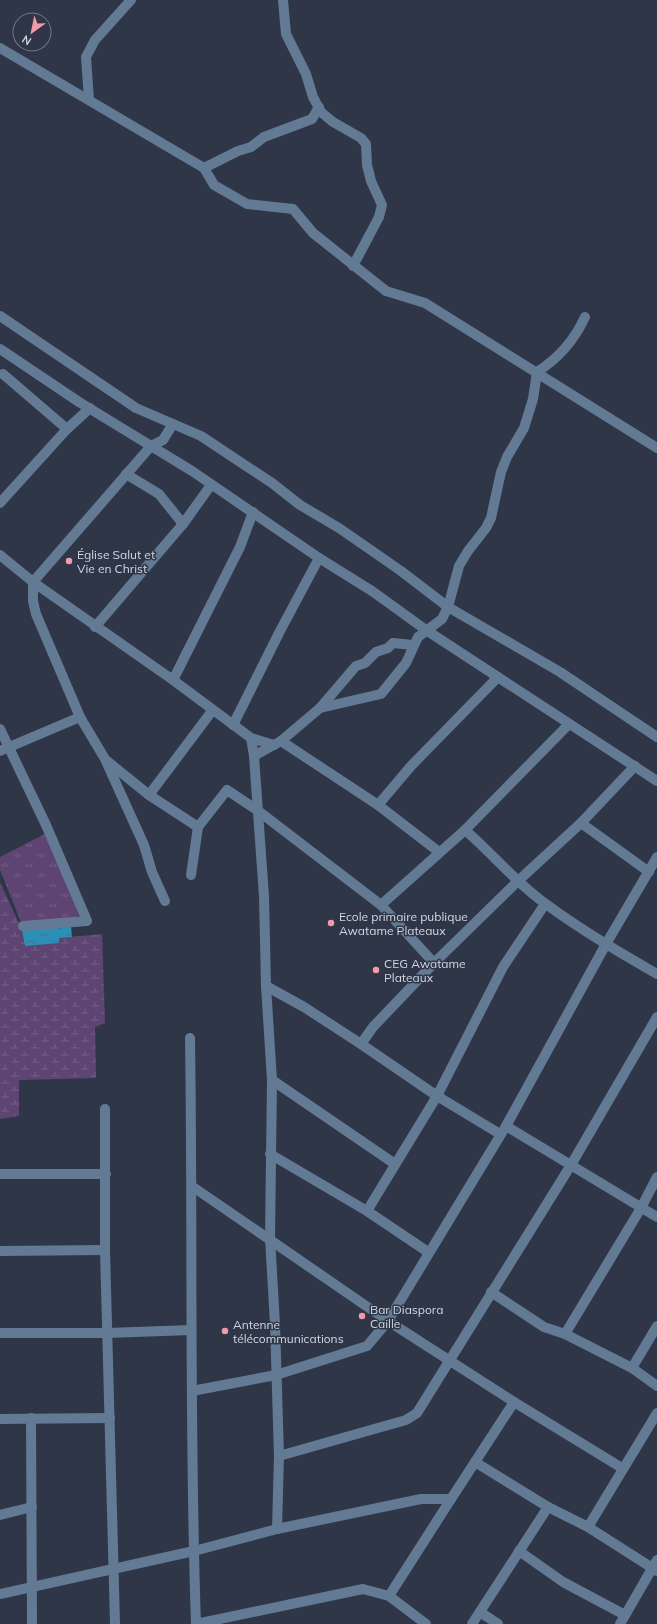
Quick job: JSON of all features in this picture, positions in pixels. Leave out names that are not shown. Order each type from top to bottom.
[{"type":"street","points":[[89,100],[86,57],[95,40],[131,0]]},
{"type":"street","points":[[283,0],[286,34],[306,74],[313,97],[319,107],[333,122],[361,138],[366,144],[367,165],[371,181],[382,205],[379,217],[353,266]]},
{"type":"street","points":[[0,48],[204,168],[214,185],[247,204],[293,209],[313,233],[386,291],[425,303],[657,448]]},
{"type":"street","points":[[204,168],[238,151],[251,147],[264,137],[312,119],[319,107]]},
{"type":"street","points":[[0,316],[136,408],[201,436],[272,483],[300,505],[339,528],[401,571],[448,607],[560,672],[657,738]]},
{"type":"street","points":[[320,708],[381,694],[406,662],[414,645],[426,630],[442,619],[448,607],[459,566],[468,551],[486,528],[491,518],[501,472],[507,457],[524,428],[532,399],[537,372],[552,363],[571,342],[585,317]]},
{"type":"street","points":[[0,349],[90,408],[192,471],[320,558],[372,591],[426,630],[657,781]]},
{"type":"street","points":[[16,359],[2,376],[67,429]]},
{"type":"street","points":[[0,503],[67,429],[90,408]]},
{"type":"street","points":[[165,901],[152,872],[144,845],[105,759],[80,717],[36,614],[33,601],[33,582],[151,446],[163,440],[172,424]]},
{"type":"street","points":[[126,474],[159,494],[183,524]]},
{"type":"street","points":[[96,627],[183,524],[211,485]]},
{"type":"street","points":[[174,680],[240,547],[253,512]]},
{"type":"street","points":[[0,555],[33,582],[174,680],[251,738],[278,743],[378,805],[439,852]]},
{"type":"street","points":[[233,725],[280,631],[320,558]]},
{"type":"street","points":[[254,756],[278,743],[320,708],[356,666],[365,663],[376,652],[388,648],[393,643],[414,645]]},
{"type":"street","points":[[378,805],[411,766],[498,677]]},
{"type":"street","points":[[149,795],[212,710]]},
{"type":"street","points":[[4,749],[80,717]]},
{"type":"street","points":[[381,905],[465,830],[569,724]]},
{"type":"street","points":[[0,729],[4,749],[46,825],[87,921],[23,926]]},
{"type":"street","points":[[251,738],[254,756],[264,896],[266,986],[272,1080],[270,1238],[279,1456],[277,1529]]},
{"type":"street","points":[[105,759],[149,795],[198,827]]},
{"type":"street","points":[[362,1044],[373,1027],[434,964],[518,881],[581,823],[635,766]]},
{"type":"street","points":[[191,875],[198,827],[227,790],[258,810],[381,905],[434,964]]},
{"type":"street","points":[[581,823],[649,872]]},
{"type":"street","points":[[465,830],[491,852],[518,881],[545,904],[606,944],[657,974]]},
{"type":"street","points":[[192,1391],[276,1375],[367,1346],[388,1321],[428,1252],[503,1130],[606,944],[657,857]]},
{"type":"street","points":[[367,1211],[437,1096],[500,973],[545,904]]},
{"type":"street","points":[[266,986],[304,1007],[362,1044],[437,1096],[571,1165],[657,1217]]},
{"type":"street","points":[[279,1456],[406,1420],[417,1413],[571,1165],[657,1017]]},
{"type":"street","points":[[190,1038],[193,1187],[191,1330],[196,1624],[363,1589],[389,1596],[426,1624]]},
{"type":"street","points":[[272,1080],[395,1164]]},
{"type":"street","points":[[105,1109],[105,1250],[115,1624]]},
{"type":"street","points":[[270,1154],[367,1211],[428,1252]]},
{"type":"street","points":[[0,1174],[106,1174]]},
{"type":"street","points":[[565,1334],[641,1208],[657,1177]]},
{"type":"street","points":[[193,1187],[270,1238],[388,1321],[514,1402],[622,1468]]},
{"type":"street","points":[[0,1250],[105,1250]]},
{"type":"street","points":[[491,1292],[544,1327],[565,1334],[632,1368],[657,1386]]},
{"type":"street","points":[[632,1368],[657,1326]]},
{"type":"street","points":[[0,1333],[108,1333],[191,1330]]},
{"type":"street","points":[[389,1596],[514,1402]]},
{"type":"street","points":[[588,1527],[622,1468],[657,1413]]},
{"type":"street","points":[[31,1418],[32,1624]]},
{"type":"street","points":[[0,1419],[110,1418]]},
{"type":"street","points":[[475,1462],[548,1507],[588,1527],[655,1566],[622,1620],[563,1582],[519,1551]]},
{"type":"street","points":[[0,1594],[194,1551],[277,1529],[421,1499],[451,1499]]},
{"type":"street","points":[[0,1515],[32,1507]]},
{"type":"street","points":[[472,1624],[548,1507]]},
{"type":"street","points":[[480,1612],[498,1624]]},
{"type":"green space","points":[[47,833],[80,919],[21,922],[0,870],[0,857]]},
{"type":"green space","points":[[0,882],[22,930],[59,943],[59,938],[102,934],[105,1023],[95,1027],[96,1078],[19,1080],[19,1116],[0,1119]]},
{"type":"water","points":[[71,926],[72,937],[59,938],[59,943],[25,946],[22,930]]},
{"type":"place","name":"Église Salut et Vie en Christ","points":[[69,561]]},
{"type":"place","name":"Ecole primaire publique Awatame Plateaux","points":[[331,923]]},
{"type":"place","name":"CEG Awatame Plateaux","points":[[376,970]]},
{"type":"place","name":"Bar Diaspora Caille","points":[[362,1316]]},
{"type":"place","name":"Antenne télécommunications","points":[[225,1331]]}]
